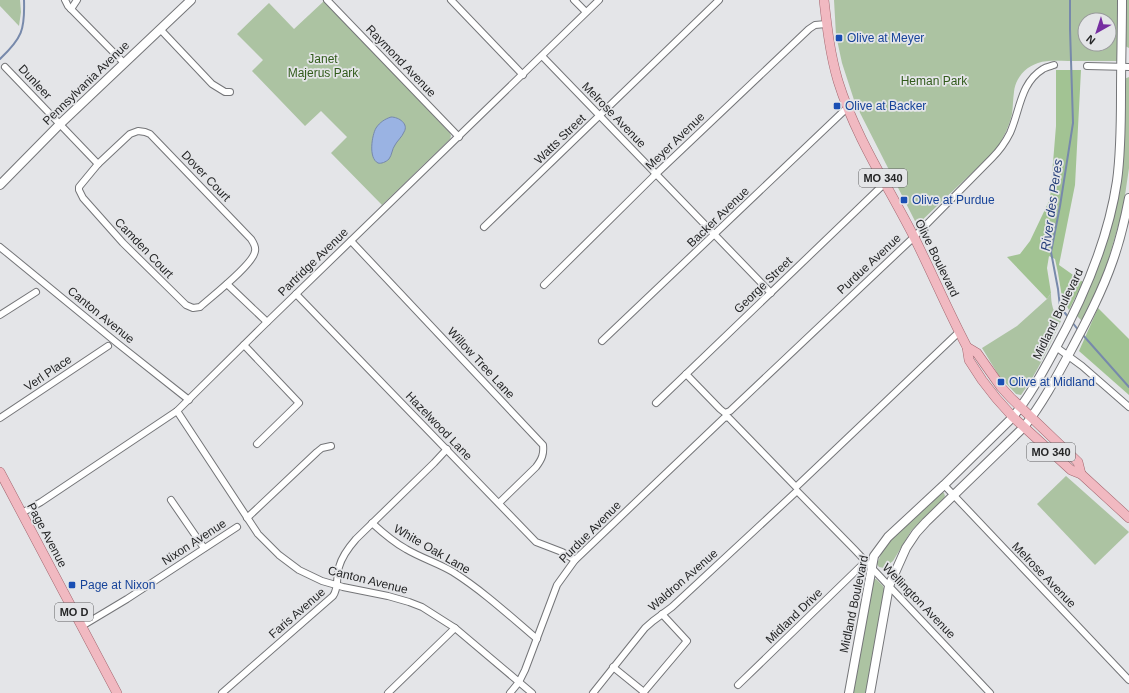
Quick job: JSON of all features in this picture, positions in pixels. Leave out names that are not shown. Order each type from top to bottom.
[{"type":"main road","name":"Pennsylvania Avenue","points":[[0,185],[59,125],[191,0]]},
{"type":"main road","name":"Olive Boulevard","points":[[824,0],[831,55],[839,82],[856,127],[914,237],[967,347],[969,360],[996,398],[1024,428],[1071,470],[1081,474],[1129,518]]},
{"type":"main road","name":"Midland Boulevard","points":[[849,693],[874,556],[888,537],[944,485],[1021,408],[1035,387],[1075,312],[1091,276],[1101,246],[1117,181],[1125,67],[1122,0]]},
{"type":"main road","points":[[870,693],[889,586],[906,548],[916,533],[926,522],[1024,428],[1051,387],[1085,325],[1114,260],[1129,198]]},
{"type":"main road","name":"Olive Boulevard","points":[[967,347],[977,353],[1001,387],[1021,408],[1078,462],[1081,474]]},
{"type":"main road","name":"Page Avenue","points":[[0,472],[117,693]]},
{"type":"street","points":[[65,0],[71,9],[124,63]]},
{"type":"street","points":[[71,9],[77,0]]},
{"type":"street","name":"Raymond Avenue","points":[[327,0],[459,137]]},
{"type":"street","points":[[451,0],[523,74]]},
{"type":"street","points":[[574,0],[586,12]]},
{"type":"street","name":"Partridge Avenue","points":[[22,513],[178,411],[267,322],[599,0]]},
{"type":"street","name":"Watts Street","points":[[484,227],[719,0]]},
{"type":"street","name":"Meyer Avenue","points":[[544,285],[656,174],[809,29],[815,25],[826,24]]},
{"type":"street","points":[[160,29],[212,84],[225,92],[230,92]]},
{"type":"street","name":"Melrose Avenue","points":[[542,56],[771,293]]},
{"type":"street","name":"Purdue Avenue","points":[[510,693],[519,682],[525,670],[557,585],[575,560],[914,237],[999,150],[1010,133],[1023,92],[1028,83],[1043,68],[1054,65]]},
{"type":"street","points":[[1087,66],[1125,67]]},
{"type":"street","name":"Dunleer","points":[[5,67],[98,164]]},
{"type":"street","name":"Backer Avenue","points":[[602,341],[848,107]]},
{"type":"street","name":"Dover Court","points":[[98,164],[130,134],[138,131],[150,134],[251,239],[256,250],[254,254],[247,265],[227,284]]},
{"type":"street","name":"Camden Court","points":[[98,164],[79,187],[83,198],[123,243],[186,305],[193,308],[200,307],[227,284]]},
{"type":"street","name":"George Street","points":[[656,403],[885,183]]},
{"type":"street","name":"Willow Tree Lane","points":[[351,241],[544,445],[544,453],[536,467],[499,503]]},
{"type":"street","name":"Canton Avenue","points":[[0,247],[189,400]]},
{"type":"street","points":[[227,284],[267,322]]},
{"type":"street","points":[[0,315],[36,292]]},
{"type":"street","name":"Hazelwood Lane","points":[[296,294],[536,542],[562,552],[575,560]]},
{"type":"street","name":"Waldron Avenue","points":[[593,693],[645,628],[672,607],[959,332]]},
{"type":"street","points":[[244,345],[299,403],[257,444]]},
{"type":"street","name":"Verl Place","points":[[0,418],[108,346]]},
{"type":"street","points":[[1056,347],[1082,366],[1129,407]]},
{"type":"street","name":"Wellington Avenue","points":[[686,374],[727,415],[990,693]]},
{"type":"street","name":"Canton Avenue","points":[[178,411],[258,534],[279,555],[299,570],[310,576],[336,586],[388,596],[409,602],[432,613],[456,628],[532,693]]},
{"type":"street","points":[[247,518],[317,452],[322,448],[330,446]]},
{"type":"street","name":"Faris Avenue","points":[[222,693],[333,596],[336,591],[339,567],[356,539],[447,449]]},
{"type":"street","name":"Melrose Avenue","points":[[944,485],[1129,680]]},
{"type":"street","points":[[171,500],[204,548]]},
{"type":"street","name":"White Oak Lane","points":[[372,523],[391,540],[451,571],[465,580],[537,639]]},
{"type":"street","name":"Nixon Avenue","points":[[82,626],[237,527]]},
{"type":"street","name":"Midland Drive","points":[[738,685],[866,562]]},
{"type":"street","points":[[613,667],[644,692],[687,641],[662,614]]},
{"type":"street","points":[[388,693],[456,628]]},
{"type":"green space","points":[[0,0],[20,0],[21,12],[19,26],[0,6]]},
{"type":"green space","name":"Heman Park","points":[[834,0],[1118,0],[1117,61],[1045,61],[1029,67],[1016,83],[1011,119],[996,150],[917,225],[855,103],[842,63],[836,35]]},
{"type":"green space","points":[[1125,0],[1129,0],[1129,48],[1125,46]]},
{"type":"green space","name":"Janet Majerus Park","points":[[324,1],[450,133],[451,136],[450,139],[382,205],[331,153],[347,137],[321,111],[305,126],[252,71],[263,60],[237,34],[269,3],[294,29]]},
{"type":"green space","points":[[1056,70],[1081,70],[1075,185],[1059,265],[1083,282],[1069,310],[1062,297],[1055,259],[1049,256],[1047,268],[1051,293],[1047,299],[1007,257],[1020,254],[1030,241],[1050,199],[1056,126]]},
{"type":"green space","points":[[1129,77],[1129,168],[1123,209],[1108,261],[1096,293],[1082,321],[1077,316],[1093,278],[1112,218],[1124,79]]},
{"type":"green space","points":[[1051,293],[1053,308],[1061,321],[1033,377],[1021,395],[1016,394],[999,376],[982,348],[1017,326],[1047,299]]},
{"type":"green space","points":[[1098,308],[1129,339],[1129,395],[1079,351]]},
{"type":"green space","points":[[1066,476],[1129,532],[1095,565],[1037,504]]},
{"type":"green space","points":[[942,492],[945,496],[944,498],[911,531],[893,561],[884,568],[879,567],[877,564],[883,549]]},
{"type":"green space","points":[[876,579],[883,586],[885,591],[866,693],[852,693],[873,581]]},
{"type":"water","points":[[391,117],[397,118],[402,122],[405,129],[394,147],[389,159],[378,163],[372,152],[373,136],[379,124]]},
{"type":"waterway","points":[[0,59],[18,39],[21,33],[24,19],[24,0]]},
{"type":"waterway","name":"River des Peres","points":[[1069,318],[1060,307],[1051,252],[1073,123],[1070,0]]},
{"type":"waterway","name":"River des Peres","points":[[1072,322],[1079,331]]},
{"type":"waterway","name":"River des Peres","points":[[1082,334],[1129,387]]},
{"type":"place","name":"Olive at Meyer","points":[[839,38]]},
{"type":"place","name":"Olive at Backer","points":[[837,106]]},
{"type":"place","name":"Olive at Purdue","points":[[904,200]]},
{"type":"place","name":"Olive at Midland","points":[[1001,382]]},
{"type":"place","name":"Page at Nixon","points":[[72,585]]}]
